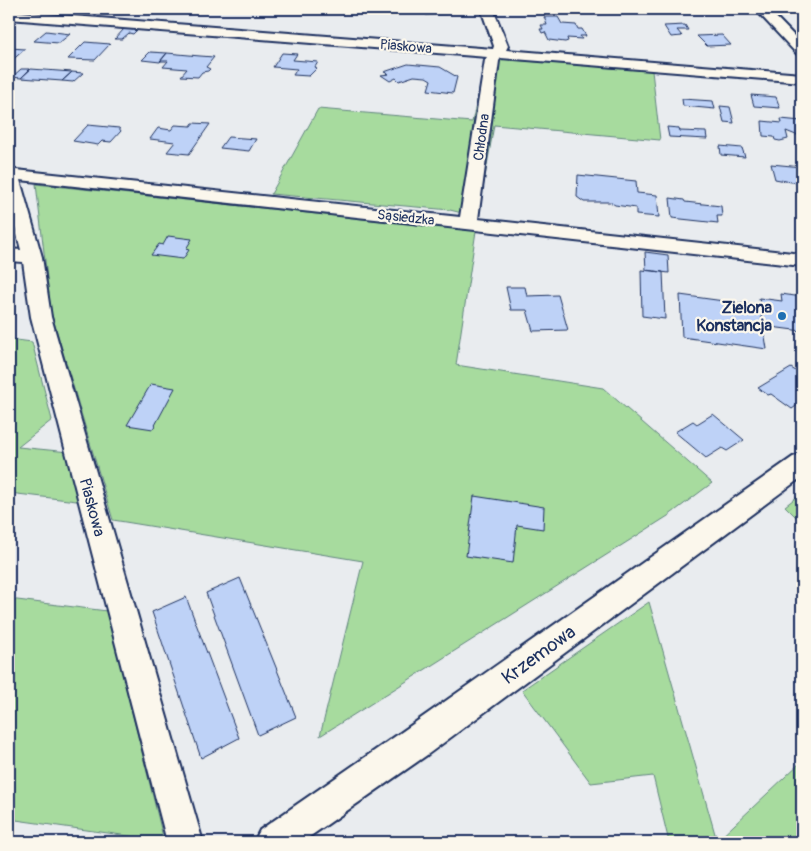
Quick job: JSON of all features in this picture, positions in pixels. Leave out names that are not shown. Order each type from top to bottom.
[{"type":"street","points":[[487,9],[501,46],[498,54]]},
{"type":"street","points":[[761,9],[802,51]]},
{"type":"street","name":"Piaskowa","points":[[9,15],[802,78]]},
{"type":"street","points":[[198,29],[202,16]]},
{"type":"street","name":"Chłodna","points":[[468,224],[492,60],[498,54]]},
{"type":"street","name":"Piaskowa","points":[[9,172],[20,256],[41,318],[185,842]]},
{"type":"street","name":"Sąsiedzka","points":[[9,172],[802,260]]},
{"type":"street","name":"Krzemowa","points":[[272,842],[415,743],[802,464]]},
{"type":"green space","points":[[487,58],[652,71],[660,140],[494,125],[478,217],[450,210],[271,194],[318,109],[472,122]]},
{"type":"green space","points":[[36,184],[476,231],[456,365],[603,388],[712,483],[668,516],[320,736],[363,561],[113,520],[51,312]]},
{"type":"green space","points":[[9,339],[32,342],[52,420],[18,447],[69,452],[85,502],[9,493]]},
{"type":"green space","points":[[802,493],[802,523],[785,506]]},
{"type":"green space","points":[[9,599],[107,611],[164,841],[9,819]]},
{"type":"green space","points":[[649,602],[717,841],[802,761],[802,842],[669,842],[653,776],[591,783],[522,690]]},
{"type":"building","points":[[424,9],[444,9],[446,14],[426,15]]},
{"type":"building","points":[[544,17],[558,17],[562,24],[576,25],[578,29],[582,29],[586,36],[580,36],[582,39],[567,38],[568,41],[565,42],[549,40],[545,32],[542,33],[540,29],[543,29],[541,25],[547,25]]},
{"type":"building","points":[[685,25],[688,30],[677,30],[682,36],[671,37],[664,26]]},
{"type":"building","points":[[124,29],[137,30],[133,34],[129,33],[122,39],[115,39]]},
{"type":"building","points":[[46,31],[70,34],[59,43],[34,41]]},
{"type":"building","points":[[722,35],[731,45],[707,46],[697,36]]},
{"type":"building","points":[[85,42],[110,44],[95,60],[68,59]]},
{"type":"building","points":[[9,49],[25,49],[9,63]]},
{"type":"building","points":[[150,52],[167,53],[160,62],[142,60]]},
{"type":"building","points":[[167,53],[214,57],[206,67],[210,69],[202,72],[198,77],[181,76],[187,69],[163,67],[168,61],[160,61]]},
{"type":"building","points":[[282,53],[297,54],[293,60],[318,62],[315,67],[317,68],[309,76],[293,75],[297,69],[273,67]]},
{"type":"building","points":[[408,64],[440,67],[457,77],[453,93],[428,90],[431,80],[426,77],[414,76],[399,81],[396,78],[390,81],[381,75],[389,74],[384,72]]},
{"type":"building","points":[[21,69],[30,69],[21,78],[12,77]]},
{"type":"building","points":[[31,69],[72,72],[62,81],[21,78]]},
{"type":"building","points":[[72,72],[83,73],[73,82],[62,81]]},
{"type":"building","points":[[751,95],[776,97],[780,108],[754,106]]},
{"type":"building","points":[[682,99],[713,101],[715,109],[683,106]]},
{"type":"building","points":[[720,106],[730,107],[734,123],[724,122]]},
{"type":"building","points":[[781,119],[801,121],[802,133],[796,135],[786,131],[788,139],[780,141],[775,140],[774,137],[763,136],[762,121],[782,123]]},
{"type":"building","points":[[193,123],[210,124],[189,154],[167,152],[175,142],[150,139],[158,128],[171,130],[175,125],[191,126]]},
{"type":"building","points":[[88,125],[119,128],[121,131],[111,142],[102,141],[98,145],[73,141]]},
{"type":"building","points":[[667,127],[679,128],[680,131],[706,132],[707,139],[669,137]]},
{"type":"building","points":[[228,137],[256,139],[249,151],[220,148]]},
{"type":"building","points":[[720,146],[742,148],[745,157],[721,155]]},
{"type":"building","points":[[771,164],[802,167],[802,184],[775,179]]},
{"type":"building","points":[[578,175],[636,181],[637,193],[657,195],[659,217],[636,215],[636,208],[615,205],[610,202],[584,202],[577,197]]},
{"type":"building","points":[[670,198],[684,200],[685,202],[721,206],[722,216],[717,216],[718,223],[672,218]]},
{"type":"building","points":[[168,236],[192,239],[186,249],[189,250],[183,259],[151,255],[159,244],[163,245]]},
{"type":"building","points":[[645,252],[668,255],[669,273],[646,270]]},
{"type":"building","points":[[641,270],[663,272],[665,319],[642,316]]},
{"type":"building","points":[[506,287],[525,287],[527,296],[558,295],[568,330],[533,331],[527,310],[511,310]]},
{"type":"building","name":"Zielona Konstancja","points":[[781,294],[802,297],[802,331],[763,326],[759,298],[782,301]]},
{"type":"building","points":[[680,295],[760,306],[767,349],[682,337]]},
{"type":"building","points":[[791,368],[802,375],[802,402],[792,409],[771,394],[768,395],[758,388]]},
{"type":"building","points":[[151,384],[175,388],[153,429],[127,425]]},
{"type":"building","points":[[713,414],[744,440],[727,451],[722,448],[706,458],[675,432],[693,421],[697,424]]},
{"type":"building","points":[[474,496],[544,507],[543,529],[517,525],[513,563],[466,556]]},
{"type":"building","points":[[240,578],[296,717],[258,735],[206,593]]},
{"type":"building","points":[[186,597],[239,738],[201,758],[152,612]]},
{"type":"place","name":"Zielona Konstancja","points":[[782,316]]}]
